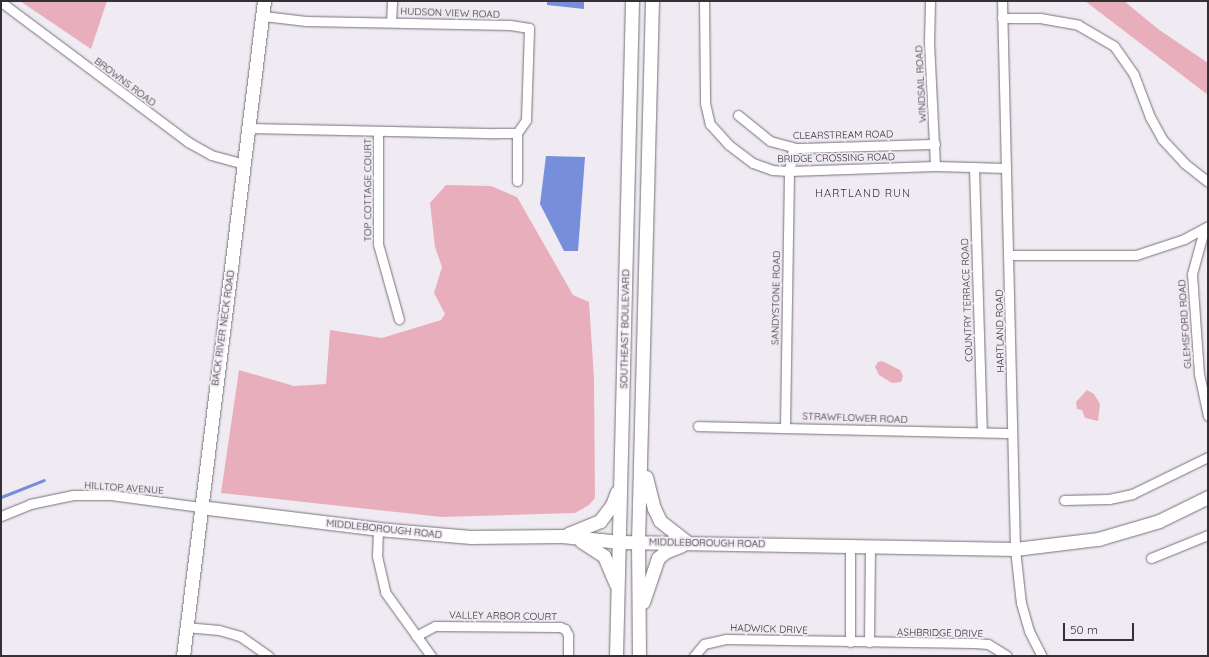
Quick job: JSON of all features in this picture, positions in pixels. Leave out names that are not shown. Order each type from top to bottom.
[{"type":"main road","name":"BACK RIVER NECK ROAD","points":[[183,656],[185,627],[264,1]]},
{"type":"main road","name":"SOUTHEAST BOULEVARD","points":[[616,656],[622,481],[632,1]]},
{"type":"main road","name":"SOUTHEAST BOULEVARD","points":[[639,656],[638,542],[642,459],[652,1]]},
{"type":"main road","points":[[642,459],[654,508],[660,521],[688,543]]},
{"type":"main road","points":[[562,536],[600,521],[612,505],[622,481]]},
{"type":"main road","name":"MIDDLEBOROUGH ROAD","points":[[200,507],[378,529],[471,537],[562,536],[620,542],[1015,549],[1074,544],[1113,535],[1159,521],[1208,498]]},
{"type":"main road","points":[[562,536],[585,542],[604,556],[618,588]]},
{"type":"main road","points":[[638,623],[648,582],[658,558],[665,552],[688,543]]},
{"type":"street","points":[[391,22],[392,1]]},
{"type":"street","name":"BRIDGE CROSSING ROAD","points":[[704,1],[705,103],[710,124],[720,137],[748,160],[772,170],[789,171],[935,166],[1006,168]]},
{"type":"street","name":"WINDSAIL ROAD","points":[[930,1],[929,42],[935,166]]},
{"type":"street","name":"HARTLAND ROAD","points":[[1002,1],[1015,549],[1017,578],[1023,610],[1029,631],[1042,656]]},
{"type":"street","name":"BROWNS ROAD","points":[[1,2],[188,142],[211,155],[244,164]]},
{"type":"street","name":"HUDSON VIEW ROAD","points":[[263,16],[306,21],[391,22],[529,28],[526,120],[517,133],[517,181]]},
{"type":"street","points":[[1002,18],[1040,18],[1078,25],[1114,46],[1134,75],[1150,117],[1162,139],[1184,163],[1208,182]]},
{"type":"street","name":"CLEARSTREAM ROAD","points":[[738,115],[763,137],[793,148],[935,144]]},
{"type":"street","points":[[248,128],[517,133]]},
{"type":"street","name":"TOP COTTAGE COURT","points":[[378,131],[378,244],[399,319]]},
{"type":"street","name":"SANDYSTONE ROAD","points":[[785,427],[789,171],[793,148]]},
{"type":"street","name":"COUNTRY TERRACE ROAD","points":[[974,167],[982,432]]},
{"type":"street","points":[[1009,255],[1136,255],[1206,228]]},
{"type":"street","name":"GLEMSFORD ROAD","points":[[1206,228],[1192,274],[1199,374],[1208,416]]},
{"type":"street","name":"STRAWFLOWER ROAD","points":[[698,426],[1012,433]]},
{"type":"street","points":[[1064,500],[1095,500],[1132,494],[1208,457]]},
{"type":"street","name":"HILLTOP AVENUE","points":[[1,516],[30,504],[73,495],[111,495],[200,507]]},
{"type":"street","points":[[378,529],[377,556],[385,592],[431,656]]},
{"type":"street","points":[[1151,558],[1208,535]]},
{"type":"street","points":[[850,546],[850,642]]},
{"type":"street","points":[[869,642],[870,546]]},
{"type":"street","name":"VALLEY ARBOR COURT","points":[[416,636],[435,626],[560,627],[565,629],[568,635],[568,656]]},
{"type":"street","points":[[185,627],[219,630],[240,636],[269,656]]},
{"type":"street","name":"HADWICK DRIVE","points":[[694,656],[704,644],[726,639],[850,642]]},
{"type":"street","name":"ASHBRIDGE DRIVE","points":[[850,642],[988,644],[1007,656]]},
{"type":"shaded area","points":[[20,1],[107,1],[91,49]]},
{"type":"shaded area","points":[[1085,1],[1124,1],[1158,29],[1208,63],[1208,95]]},
{"type":"shaded area","points":[[446,185],[491,186],[517,197],[573,295],[589,302],[594,378],[595,498],[589,505],[575,513],[442,517],[221,493],[239,370],[294,386],[326,384],[330,330],[382,338],[441,320],[445,314],[434,293],[442,267],[435,247],[430,203]]},
{"type":"shaded area","points":[[882,361],[900,370],[903,376],[901,382],[892,383],[879,375],[875,367],[878,362]]},
{"type":"shaded area","points":[[1087,390],[1094,394],[1100,404],[1098,421],[1085,418],[1082,410],[1077,409],[1076,402]]},
{"type":"water","points":[[547,1],[584,1],[584,9],[547,5]]},
{"type":"water","points":[[546,156],[585,157],[578,251],[564,251],[540,204]]},
{"type":"waterway","points":[[1,497],[44,480]]},
{"type":"district","name":"HARTLAND RUN","points":[[863,193]]}]
